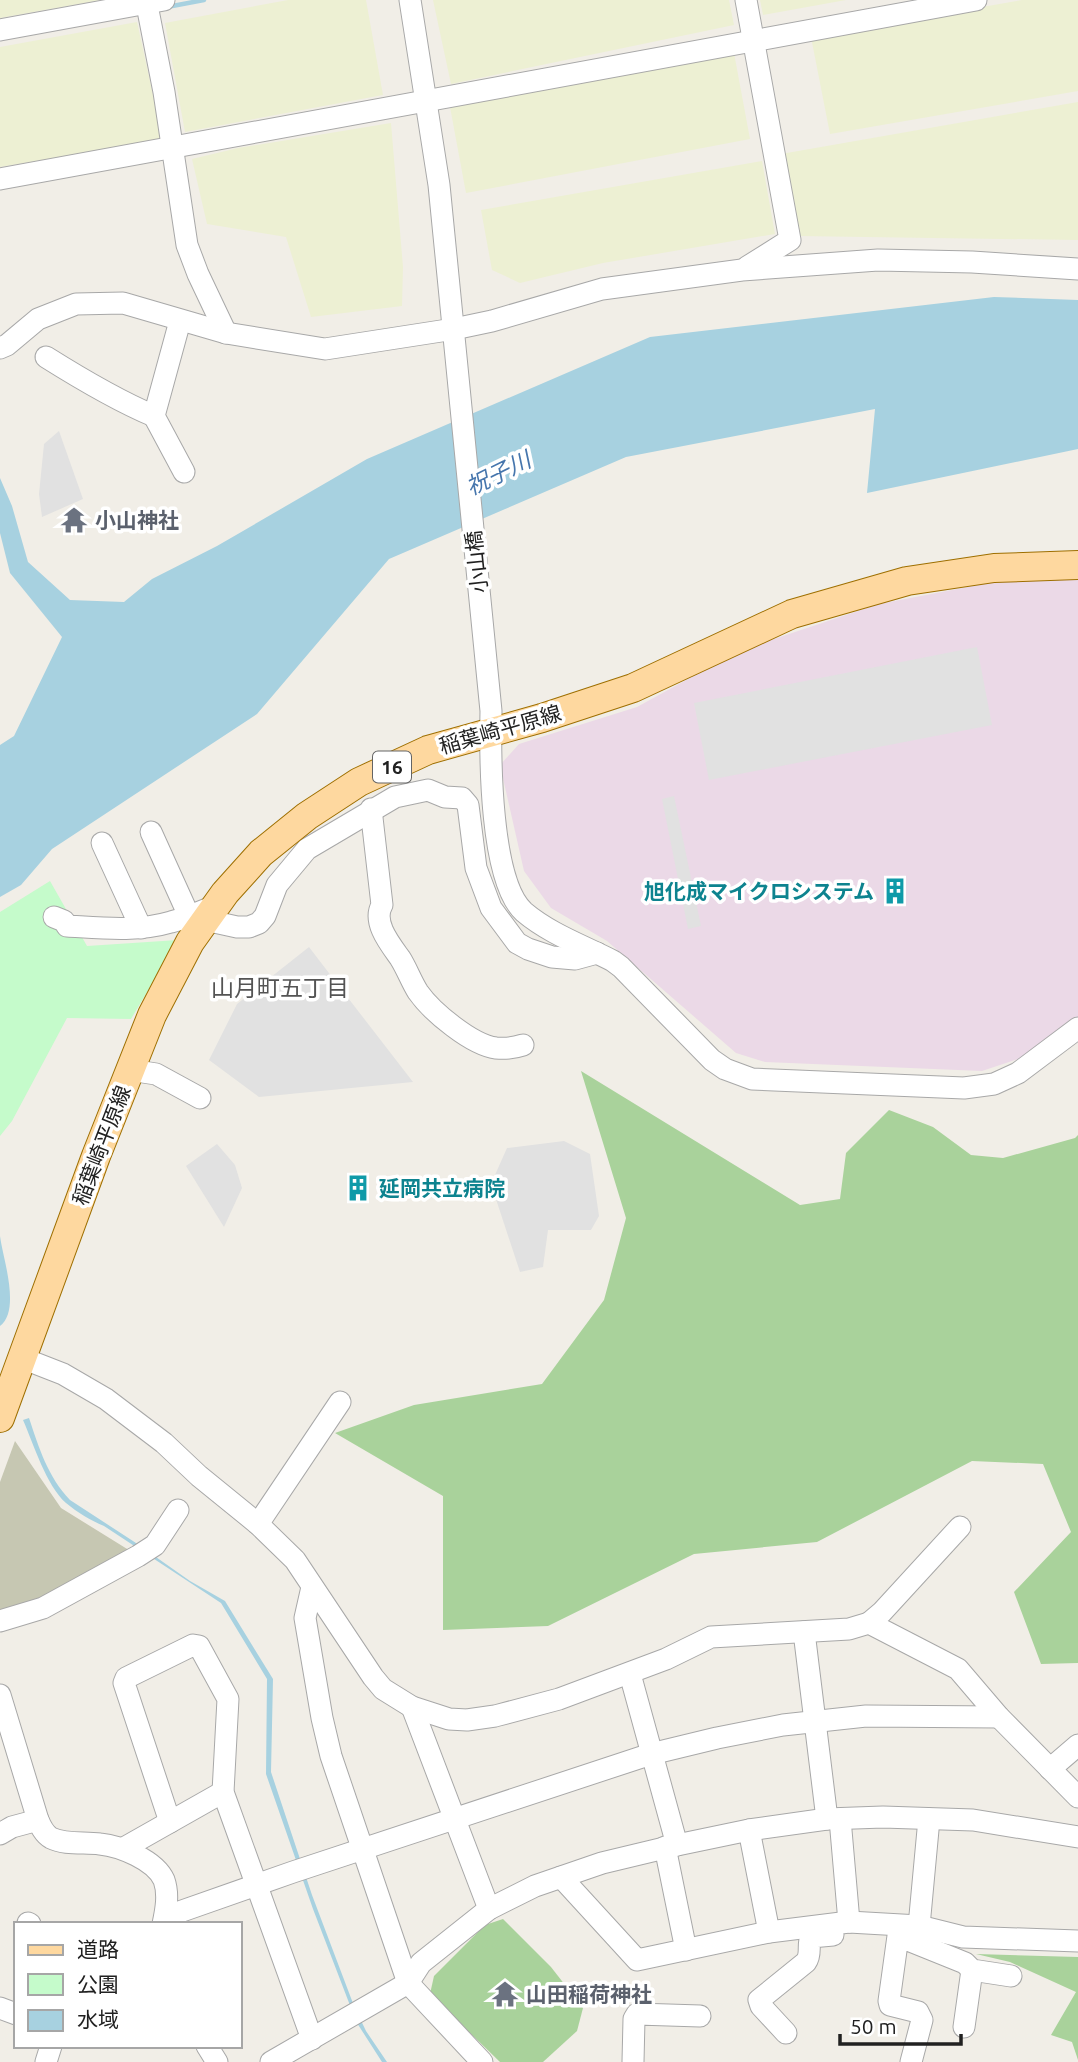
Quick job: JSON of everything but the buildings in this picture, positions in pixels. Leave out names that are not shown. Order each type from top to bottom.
[{"type":"main road","name":"稲葉崎平原線","points":[[0,1418],[11,1359],[152,1015],[204,914],[261,853],[307,816],[359,782],[491,721],[541,718],[633,688],[792,614],[908,581],[994,568],[1078,565]]},
{"type":"street","name":"小山橋","points":[[410,0],[439,185],[491,721],[491,773],[500,864],[510,894],[523,911],[557,934],[621,967],[712,1060],[725,1069],[751,1079],[964,1088],[994,1084],[1018,1073],[1078,1028]]},
{"type":"street","points":[[742,270],[790,240],[746,0]]},
{"type":"street","points":[[0,179],[976,0]]},
{"type":"street","points":[[0,30],[152,1],[187,245],[226,333]]},
{"type":"street","points":[[0,348],[38,319],[76,304],[123,303],[226,333],[325,349],[492,321],[602,289],[742,270],[878,260],[972,262],[1078,269]]},
{"type":"street","points":[[154,416],[180,321]]},
{"type":"street","points":[[46,357],[105,394],[154,416],[184,472]]},
{"type":"street","points":[[54,917],[64,921],[67,926],[104,929],[141,928],[204,914],[237,927],[249,927],[259,923],[265,916],[277,886],[307,849],[395,797],[428,790],[445,797],[462,798],[468,805],[476,869],[491,908],[517,943],[552,957],[575,959],[597,953]]},
{"type":"street","points":[[371,809],[383,933],[419,993],[446,1021],[481,1043],[495,1048],[523,1045]]},
{"type":"street","points":[[151,832],[204,914]]},
{"type":"street","points":[[102,843],[141,928]]},
{"type":"street","points":[[476,869],[500,864]]},
{"type":"street","points":[[130,1070],[156,1074],[200,1098]]},
{"type":"street","points":[[11,1359],[63,1374],[106,1399],[164,1443],[199,1476],[258,1524],[295,1560],[383,1689],[412,1707],[449,1719],[467,1720],[495,1716],[559,1699],[630,1674],[711,1637],[849,1629],[869,1623],[883,1612],[960,1527]]},
{"type":"street","points":[[258,1524],[340,1402]]},
{"type":"street","points":[[0,1621],[43,1608],[144,1553],[155,1545],[178,1510]]},
{"type":"street","points":[[312,1587],[305,1618],[331,1756],[408,1983],[482,2062]]},
{"type":"street","points":[[869,1623],[958,1669],[999,1717],[1078,1797]]},
{"type":"street","points":[[804,1632],[814,1721],[834,1819],[849,1922]]},
{"type":"street","points":[[170,1822],[124,1683],[126,1678],[193,1645],[199,1646],[228,1699],[223,1792],[312,2039]]},
{"type":"street","points":[[630,1674],[652,1754],[671,1846],[687,1950]]},
{"type":"street","points":[[0,1695],[43,1831],[50,1837],[66,1842],[124,1848],[146,1861],[163,1878],[167,1901],[164,1920]]},
{"type":"street","points":[[412,1707],[489,1909]]},
{"type":"street","points":[[164,1920],[255,1885],[454,1819],[652,1754],[717,1738],[814,1721],[904,1715],[999,1717]]},
{"type":"street","points":[[1050,1769],[1078,1745]]},
{"type":"street","points":[[124,1848],[223,1792]]},
{"type":"street","points":[[271,2062],[408,1983],[421,1963],[489,1909],[535,1886],[602,1863],[749,1830],[834,1819],[883,1817],[974,1820],[1078,1837]]},
{"type":"street","points":[[919,1926],[929,1819]]},
{"type":"street","points":[[0,1833],[12,1827],[38,1821]]},
{"type":"street","points":[[749,1830],[769,1932]]},
{"type":"street","points":[[561,1877],[637,1960],[769,1932],[849,1922],[919,1926],[963,1937],[1078,1941]]},
{"type":"street","points":[[786,2033],[761,2006],[759,2000],[806,1962],[809,1958],[811,1937],[862,1932],[957,1945],[963,1937]]},
{"type":"street","points":[[898,1936],[965,1963],[972,1970],[1011,1976]]},
{"type":"street","points":[[898,1936],[889,2001],[890,2005],[918,2012],[922,2020],[911,2062]]},
{"type":"street","points":[[964,2027],[972,1970]]},
{"type":"street","points":[[633,2062],[634,2019],[637,2014],[700,2015]]},
{"type":"shaded area","points":[[0,0],[101,0],[0,18]]},
{"type":"shaded area","points":[[288,0],[366,0],[383,95],[185,132],[165,23]]},
{"type":"shaded area","points":[[433,0],[729,0],[734,25],[451,84]]},
{"type":"shaded area","points":[[760,0],[846,0],[763,15]]},
{"type":"shaded area","points":[[1022,0],[1078,0],[1078,91],[830,134],[811,37]]},
{"type":"shaded area","points":[[137,22],[163,140],[0,167],[0,47]]},
{"type":"shaded area","points":[[734,53],[750,139],[466,193],[450,107]]},
{"type":"shaded area","points":[[1078,102],[1078,240],[797,236],[781,154]]},
{"type":"shaded area","points":[[391,123],[403,267],[402,306],[311,317],[286,237],[207,224],[192,159],[238,148]]},
{"type":"shaded area","points":[[762,161],[775,234],[603,263],[520,283],[492,270],[481,210]]},
{"type":"shaded area","points":[[59,431],[83,499],[42,517],[39,494],[44,444]]},
{"type":"shaded area","points":[[1078,579],[1078,1018],[1021,1058],[982,1071],[765,1062],[736,1053],[607,941],[551,908],[524,871],[500,765],[519,744],[637,707],[741,650],[879,604],[994,582]]},
{"type":"shaded area","points":[[977,647],[992,725],[709,780],[694,703]]},
{"type":"shaded area","points":[[674,796],[701,926],[688,929],[662,799]]},
{"type":"shaded area","points":[[309,947],[413,1082],[259,1097],[209,1060],[237,1004]]},
{"type":"shaded area","points":[[564,1141],[590,1154],[599,1216],[591,1230],[548,1230],[543,1267],[520,1272],[491,1184],[507,1148]]},
{"type":"shaded area","points":[[217,1144],[235,1165],[242,1188],[224,1227],[186,1166]]},
{"type":"shaded area","points":[[15,1441],[61,1508],[132,1552],[42,1603],[0,1615],[0,1482]]},
{"type":"green space","points":[[50,881],[87,946],[178,940],[131,1019],[67,1018],[12,1121],[0,1136],[0,912]]},
{"type":"green space","points":[[581,1071],[800,1205],[840,1199],[846,1153],[889,1110],[933,1127],[971,1155],[1003,1158],[1078,1135],[1078,1663],[1041,1664],[1014,1592],[1071,1532],[1043,1464],[972,1461],[817,1542],[694,1554],[548,1626],[443,1630],[443,1496],[335,1433],[414,1405],[542,1384],[604,1300],[626,1218]]},
{"type":"green space","points":[[503,1919],[551,1967],[583,2008],[577,2031],[543,2062],[500,2062],[430,1994],[434,1976],[485,1925]]},
{"type":"green space","points":[[976,1954],[1078,1957],[1078,2060],[1072,2042],[1051,2035],[1076,1992],[1010,1962]]},
{"type":"water","name":"祝子川","points":[[994,297],[1078,300],[1078,449],[867,493],[875,409],[626,457],[389,559],[257,714],[52,849],[21,885],[0,897],[0,745],[14,736],[62,637],[10,573],[0,533],[0,478],[12,506],[28,562],[70,600],[124,602],[152,579],[217,546],[367,459],[650,337]]},
{"type":"water","points":[[0,1236],[10,1297],[6,1318],[0,1326]]},
{"type":"water","points":[[29,1418],[50,1472],[70,1500],[190,1581],[225,1601],[273,1679],[271,1772],[312,1895],[354,2006],[366,2031],[387,2062],[382,2062],[357,2023],[313,1909],[266,1774],[267,1679],[221,1603],[66,1503],[52,1486],[41,1464],[23,1420]]},
{"type":"waterway","points":[[167,7],[204,0]]},
{"type":"place","name":"小山神社","points":[[74,520]]},
{"type":"place","name":"旭化成マイクロシステム","points":[[895,891]]},
{"type":"place","name":"延岡共立病院","points":[[358,1188]]},
{"type":"place","name":"山田稲荷神社","points":[[505,1994]]},
{"type":"district","name":"山月町五丁目","points":[[280,987]]}]
